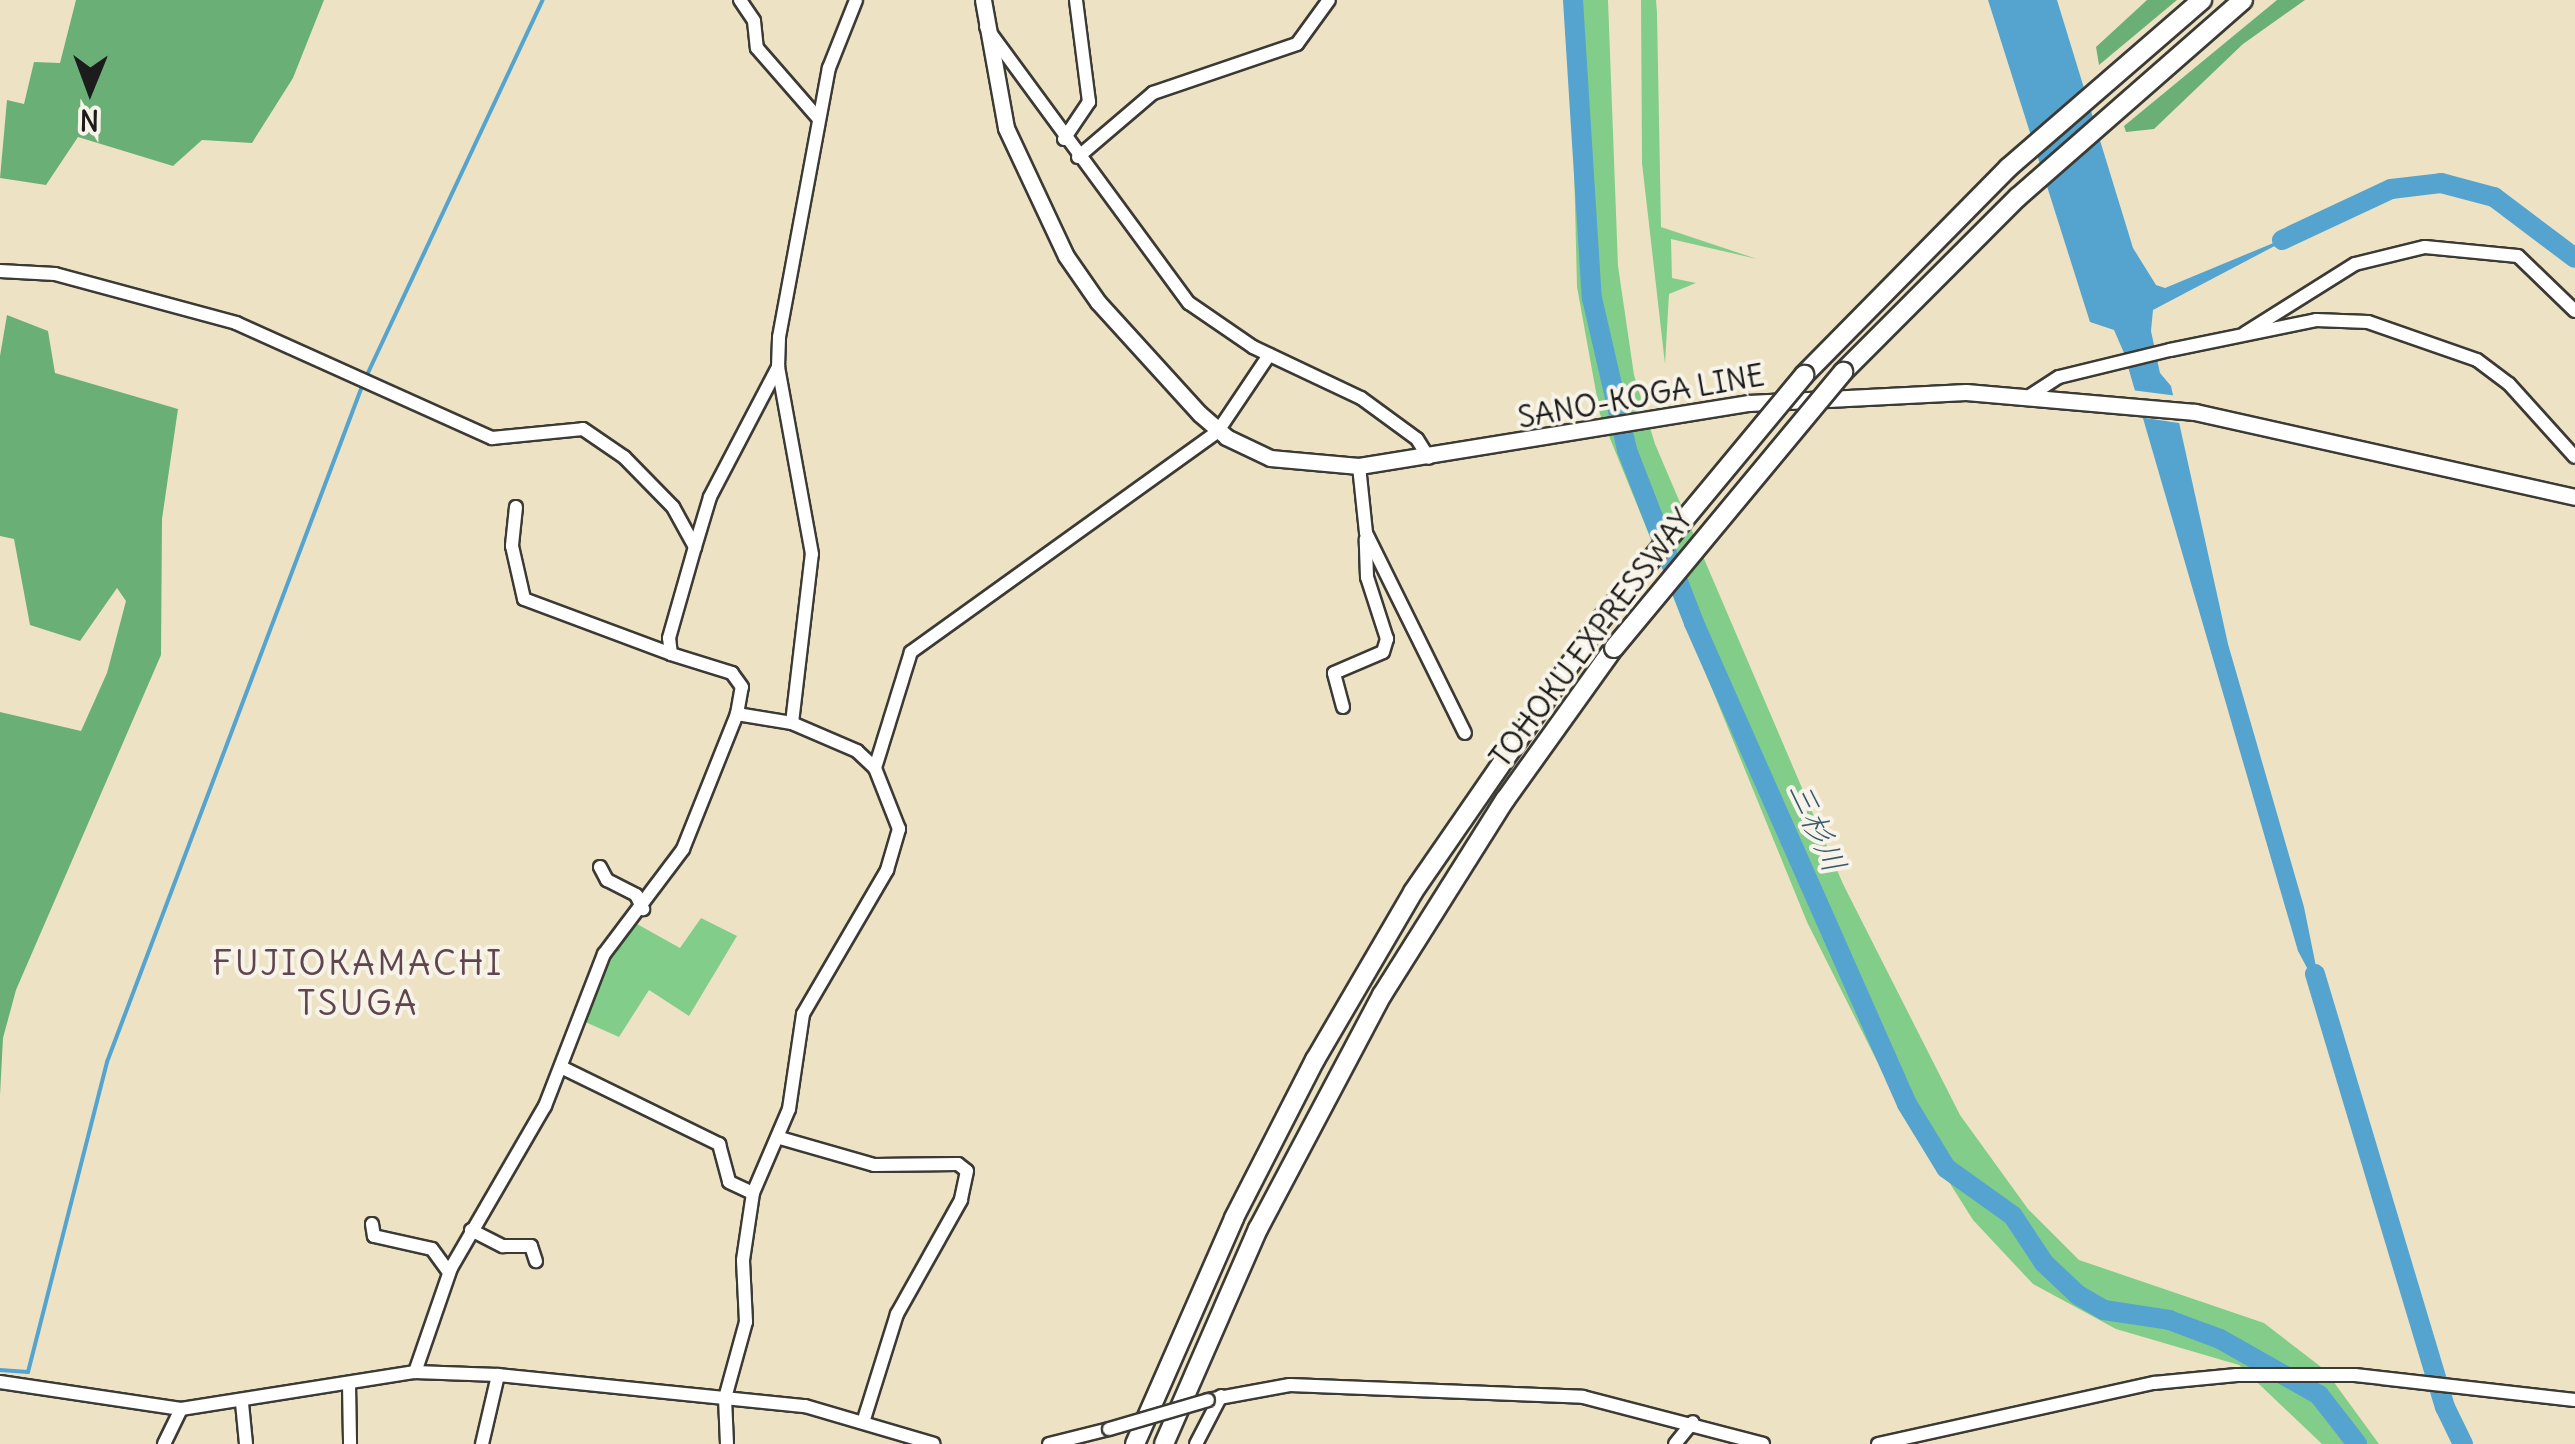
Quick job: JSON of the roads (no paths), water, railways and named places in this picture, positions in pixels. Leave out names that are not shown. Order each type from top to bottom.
[{"type":"highway","name":"TOHOKU EXPRESSWAY","points":[[1135,1444],[1234,1218],[1314,1060],[1413,892],[1600,622],[1804,375],[2008,168],[2202,0]]},
{"type":"highway","name":"TOHOKU EXPRESSWAY","points":[[1164,1444],[1258,1229],[1382,994],[1504,800],[1614,648],[1843,372],[2018,197],[2115,108],[2244,0]]},
{"type":"main road","name":"SANO-KOGA LINE","points":[[983,0],[1006,128],[1054,234],[1098,302],[1218,431],[1286,464],[1359,466],[1429,458],[1667,417],[1842,395],[2031,394],[2184,410],[2575,498]]},
{"type":"street","points":[[740,0],[754,21],[757,48],[818,119]]},
{"type":"street","points":[[792,722],[812,554],[778,367],[783,302],[818,119],[842,23],[856,0]]},
{"type":"street","points":[[1064,139],[1089,102],[1076,0]]},
{"type":"street","points":[[1078,157],[1167,86],[1297,44],[1329,0]]},
{"type":"street","points":[[986,27],[1011,53],[1064,139],[1189,303],[1269,355],[1361,398],[1417,440],[1429,458]]},
{"type":"street","points":[[2245,334],[2355,264],[2425,247],[2479,247],[2518,256],[2575,310]]},
{"type":"street","points":[[0,272],[54,274],[172,302],[236,323],[492,438],[583,429],[624,457],[674,507],[695,547]]},
{"type":"street","points":[[2031,394],[2044,383],[2124,360],[2245,334],[2347,320],[2443,343],[2509,384],[2575,456]]},
{"type":"street","points":[[875,768],[898,679],[919,644],[1218,431],[1269,355]]},
{"type":"street","points":[[672,654],[669,638],[710,498],[778,367]]},
{"type":"street","points":[[1343,707],[1334,673],[1382,652],[1387,639],[1367,577],[1359,466]]},
{"type":"street","points":[[415,1372],[449,1272],[563,1068],[604,954],[643,909],[684,849],[738,714],[742,687],[732,672],[524,599],[512,546],[516,507]]},
{"type":"street","points":[[1366,533],[1465,733]]},
{"type":"street","points":[[727,1444],[725,1398],[746,1322],[743,1260],[752,1194],[780,1138],[803,1014],[896,851],[900,828],[875,768],[857,752],[792,722],[738,714]]},
{"type":"street","points":[[600,867],[607,880],[636,895],[643,909]]},
{"type":"street","points":[[563,1068],[720,1144],[729,1182],[752,1194]]},
{"type":"street","points":[[780,1138],[874,1164],[958,1164],[967,1171],[961,1200],[897,1314],[864,1419]]},
{"type":"street","points":[[372,1224],[374,1236],[432,1249],[449,1272]]},
{"type":"street","points":[[471,1230],[504,1246],[531,1246],[536,1261]]},
{"type":"street","points":[[0,1382],[181,1409],[242,1403],[415,1372],[498,1374],[725,1398],[864,1419],[934,1444]]},
{"type":"street","points":[[482,1444],[498,1374]]},
{"type":"street","points":[[1878,1444],[2188,1379],[2355,1375],[2575,1400]]},
{"type":"street","points":[[349,1384],[350,1444]]},
{"type":"street","points":[[1050,1444],[1102,1435],[1215,1398],[1290,1385],[1571,1396],[1693,1422],[1764,1444]]},
{"type":"street","points":[[1196,1444],[1215,1398]]},
{"type":"street","points":[[242,1403],[246,1444]]},
{"type":"street","points":[[164,1444],[181,1409]]},
{"type":"street","points":[[1676,1444],[1693,1422]]},
{"type":"water","points":[[1988,0],[2057,0],[2133,248],[2156,285],[2165,288],[2307,229],[2153,310],[2151,331],[2160,373],[2171,386],[2228,644],[2304,907],[2322,996],[2298,951],[2124,353],[2114,330],[2090,322]]},
{"type":"waterway","points":[[366,377],[543,0]]},
{"type":"waterway","name":"三杉川","points":[[1573,0],[1592,298],[1627,450],[1694,623],[1907,1104],[1946,1168],[2013,1216],[2044,1263],[2078,1295],[2104,1310],[2169,1320],[2220,1339],[2319,1395],[2357,1444]]},
{"type":"waterway","points":[[2282,240],[2391,189],[2441,183],[2494,197],[2575,258]]},
{"type":"waterway","points":[[0,1370],[28,1372],[107,1062],[361,389]]},
{"type":"waterway","points":[[2315,974],[2445,1407],[2463,1444]]},
{"type":"district","name":"FUJIOKAMACHI TSUGA","points":[[358,982]]}]
